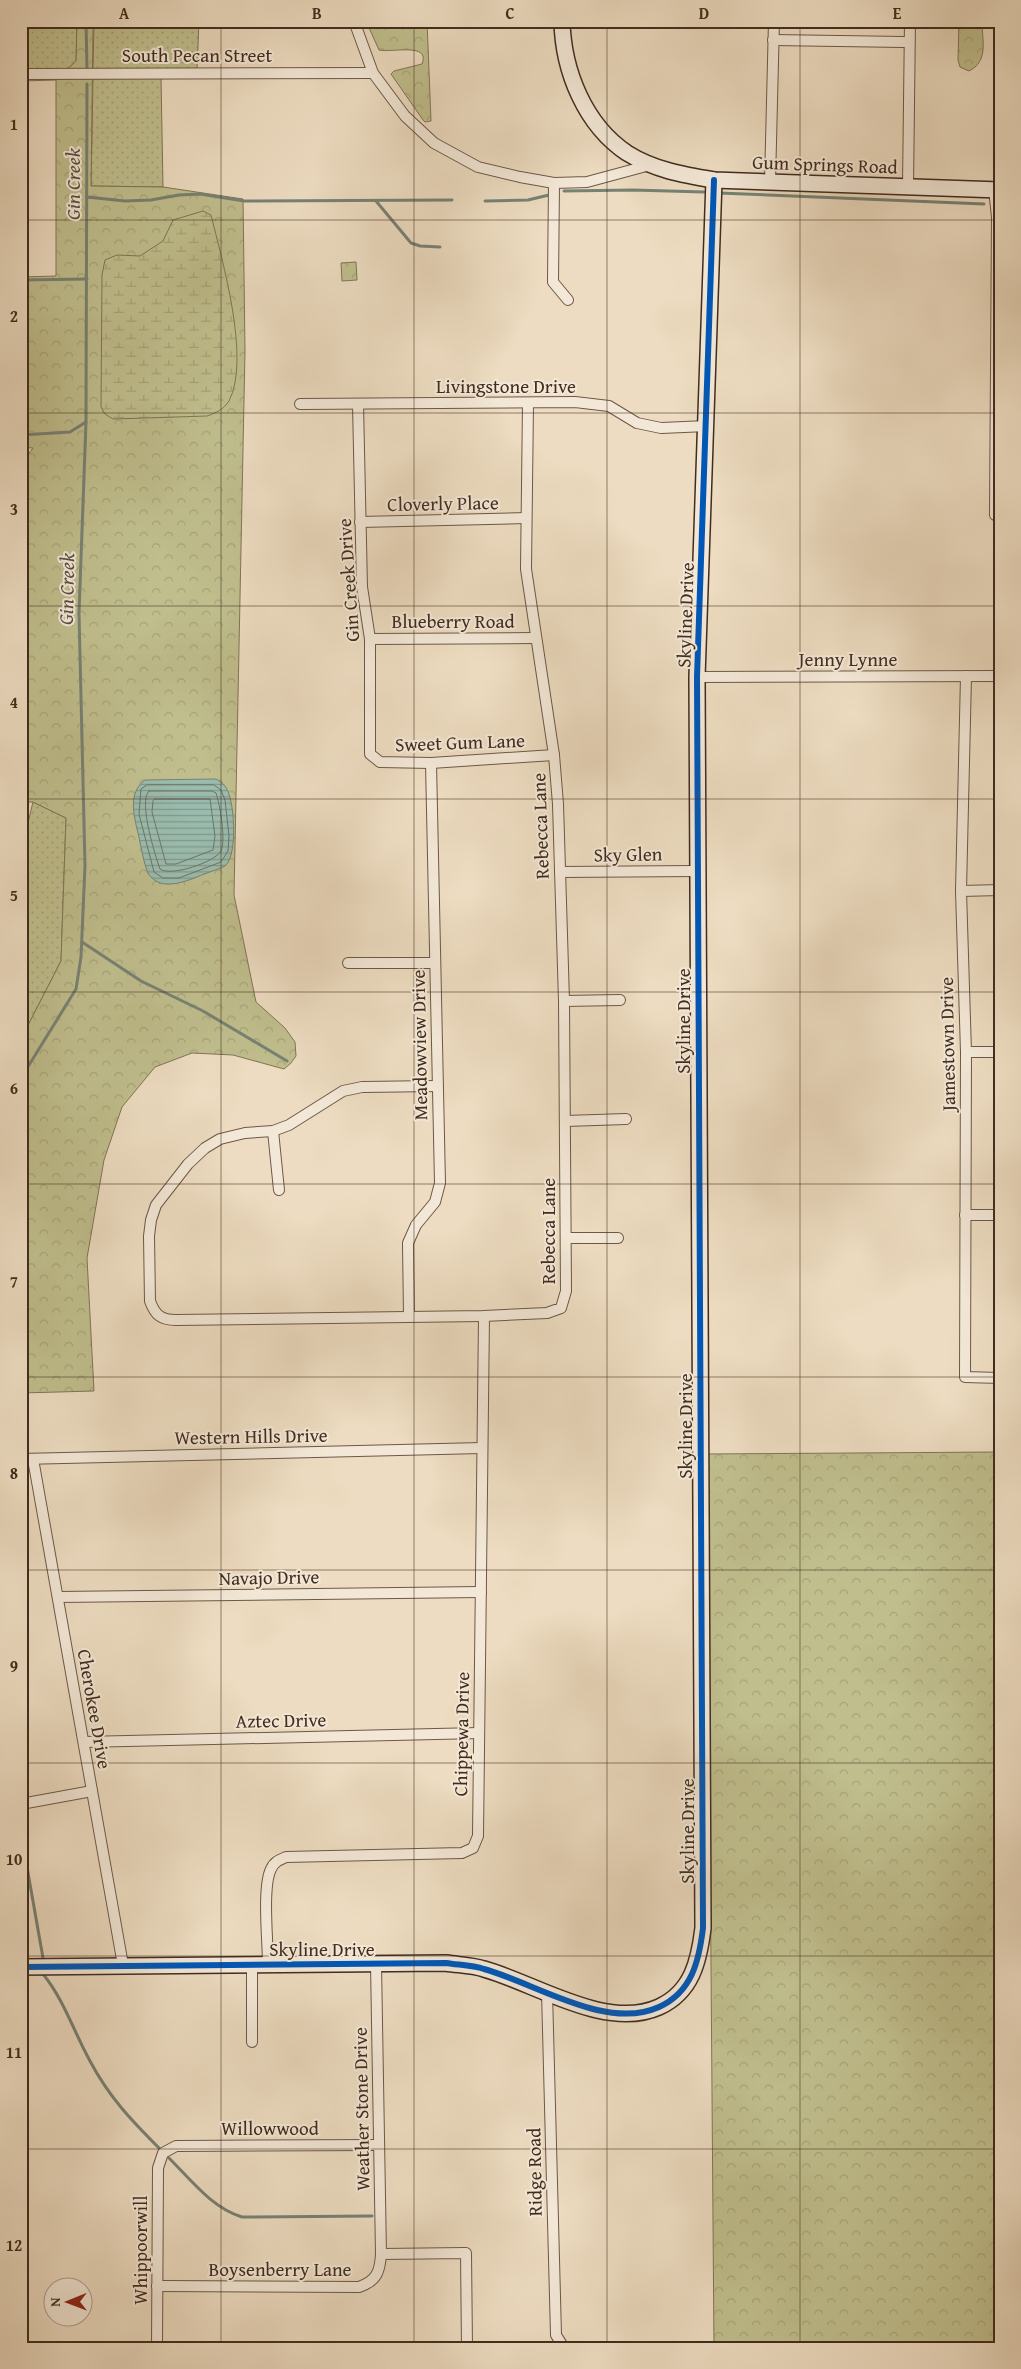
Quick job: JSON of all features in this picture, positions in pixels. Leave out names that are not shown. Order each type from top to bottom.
[{"type":"street","points":[[354,21],[374,73],[405,116],[434,143],[478,167],[520,178],[554,183],[587,182],[651,165]]},
{"type":"street","name":"Gum Springs Road","points":[[562,21],[568,66],[583,103],[610,139],[628,153],[651,165],[678,174],[714,180],[997,190]]},
{"type":"street","points":[[770,182],[774,21]]},
{"type":"street","points":[[908,186],[910,21]]},
{"type":"street","points":[[773,40],[904,42]]},
{"type":"street","name":"South Pecan Street","points":[[21,74],[374,73]]},
{"type":"street","name":"Skyline Drive","points":[[21,1966],[446,1963],[484,1969],[566,2000],[625,2014],[646,2013],[676,1998],[694,1972],[701,1951],[703,1928],[697,677],[714,180]]},
{"type":"street","points":[[554,183],[553,282],[568,300]]},
{"type":"street","points":[[995,515],[997,190]]},
{"type":"street","name":"Livingstone Drive","points":[[300,404],[594,404],[609,406],[637,423],[661,428],[707,426]]},
{"type":"street","name":"Gin Creek Drive","points":[[358,404],[362,587],[370,639],[370,754]]},
{"type":"street","name":"Rebecca Lane","points":[[437,1086],[362,1087],[343,1091],[289,1125],[273,1131],[245,1133],[220,1139],[205,1148],[188,1164],[156,1205],[151,1220],[149,1236],[150,1301],[153,1310],[158,1316],[167,1320],[484,1316],[547,1314],[561,1308],[566,1291],[566,1238],[564,1001],[560,872],[554,755],[526,568],[528,404]]},
{"type":"street","name":"Cloverly Place","points":[[360,522],[526,518]]},
{"type":"street","name":"Blueberry Road","points":[[370,639],[536,638]]},
{"type":"street","name":"Jamestown Drive","points":[[966,676],[961,891],[966,1052],[966,1377],[1000,1378]]},
{"type":"street","name":"Jenny Lynne","points":[[697,677],[1000,676]]},
{"type":"street","name":"Sweet Gum Lane","points":[[370,754],[380,762],[431,763],[554,755]]},
{"type":"street","name":"Meadowview Drive","points":[[409,1316],[408,1243],[416,1225],[434,1202],[440,1184],[431,763]]},
{"type":"street","name":"Sky Glen","points":[[560,872],[697,871]]},
{"type":"street","points":[[961,891],[1000,890]]},
{"type":"street","points":[[348,963],[435,963]]},
{"type":"street","points":[[564,1001],[620,1000]]},
{"type":"street","points":[[966,1052],[1000,1052]]},
{"type":"street","points":[[565,1121],[626,1119]]},
{"type":"street","points":[[273,1131],[279,1190]]},
{"type":"street","points":[[966,1215],[1000,1215]]},
{"type":"street","points":[[566,1238],[618,1238]]},
{"type":"street","name":"Chippewa Drive","points":[[268,1964],[267,1885],[272,1867],[278,1860],[286,1856],[462,1853],[473,1848],[478,1836],[484,1316]]},
{"type":"street","name":"Western Hills Drive","points":[[21,1459],[482,1448]]},
{"type":"street","name":"Cherokee Drive","points":[[33,1459],[123,1965]]},
{"type":"street","name":"Navajo Drive","points":[[58,1597],[480,1592]]},
{"type":"street","name":"Aztec Drive","points":[[84,1742],[479,1733]]},
{"type":"street","points":[[21,1804],[92,1791]]},
{"type":"street","points":[[252,1964],[252,2042]]},
{"type":"street","name":"Weather Stone Drive","points":[[376,1964],[381,2254]]},
{"type":"street","name":"Ridge Road","points":[[547,1992],[556,2335],[564,2348]]},
{"type":"street","name":"Willowwood","points":[[163,2153],[176,2146],[378,2145]]},
{"type":"street","name":"Whippoorwill","points":[[157,2348],[158,2168],[163,2153]]},
{"type":"street","points":[[381,2254],[466,2253],[467,2348]]},
{"type":"street","name":"Boysenberry Lane","points":[[157,2286],[359,2286],[369,2284],[377,2277],[381,2254]]},
{"type":"green space","points":[[21,21],[77,21],[76,61],[56,80],[21,81]]},
{"type":"green space","points":[[77,21],[103,21],[93,30],[91,186],[163,187],[243,199],[245,351],[234,895],[256,1002],[285,1028],[295,1042],[296,1056],[284,1069],[233,1055],[192,1053],[155,1067],[122,1107],[104,1160],[87,1258],[94,1391],[21,1393],[21,1039],[61,961],[66,818],[33,802],[21,802],[21,464],[33,448],[21,447],[21,277],[56,276],[56,80],[76,61]]},
{"type":"green space","points":[[94,21],[199,21],[197,70],[93,70]]},
{"type":"green space","points":[[366,21],[427,21],[431,121],[425,122],[423,120],[391,74],[394,71],[422,64],[423,57],[421,53],[408,50],[379,50]]},
{"type":"green space","points":[[959,21],[982,21],[982,56],[975,67],[969,71],[960,67],[958,60]]},
{"type":"green space","points":[[93,78],[161,78],[163,187],[91,186]]},
{"type":"green space","points":[[203,211],[211,215],[227,283],[236,336],[237,361],[235,383],[229,401],[220,410],[207,416],[113,419],[105,414],[101,407],[102,275],[105,260],[117,255],[140,256],[163,241],[173,220]]},
{"type":"green space","points":[[356,262],[357,280],[342,281],[341,263]]},
{"type":"green space","points":[[33,802],[66,818],[61,961],[21,1039],[21,852]]},
{"type":"green space","points":[[1000,1452],[1000,2348],[714,2348],[707,1454]]},
{"type":"water","points":[[216,779],[225,786],[228,792],[233,814],[232,851],[229,860],[223,867],[186,881],[163,884],[156,881],[150,876],[146,867],[136,822],[134,796],[136,790],[145,780]]},
{"type":"waterway","name":"Gin Creek","points":[[86,21],[87,69]]},
{"type":"waterway","name":"Gin Creek","points":[[21,1078],[76,989],[81,957],[85,866],[79,613],[86,422],[87,84]]},
{"type":"waterway","points":[[564,191],[704,192]]},
{"type":"waterway","points":[[719,193],[984,204]]},
{"type":"waterway","points":[[87,197],[125,201],[200,194],[244,201],[452,200]]},
{"type":"waterway","points":[[485,201],[528,200],[549,195]]},
{"type":"waterway","points":[[376,201],[411,243],[420,246],[440,247]]},
{"type":"waterway","points":[[21,280],[87,279]]},
{"type":"waterway","points":[[21,435],[70,432],[86,422]]},
{"type":"waterway","points":[[82,942],[141,981],[203,1011],[287,1061]]},
{"type":"waterway","points":[[21,1833],[43,1958]]},
{"type":"waterway","points":[[43,1974],[63,2005],[97,2074],[130,2118],[159,2148]]},
{"type":"waterway","points":[[169,2158],[212,2200],[231,2213],[242,2217],[372,2216]]},
{"type":"cycle path","points":[[21,1967],[446,1963],[484,1969],[594,2009],[616,2013],[638,2013],[659,2007],[670,2001],[686,1984],[696,1964],[703,1928],[697,677],[714,180]]}]
